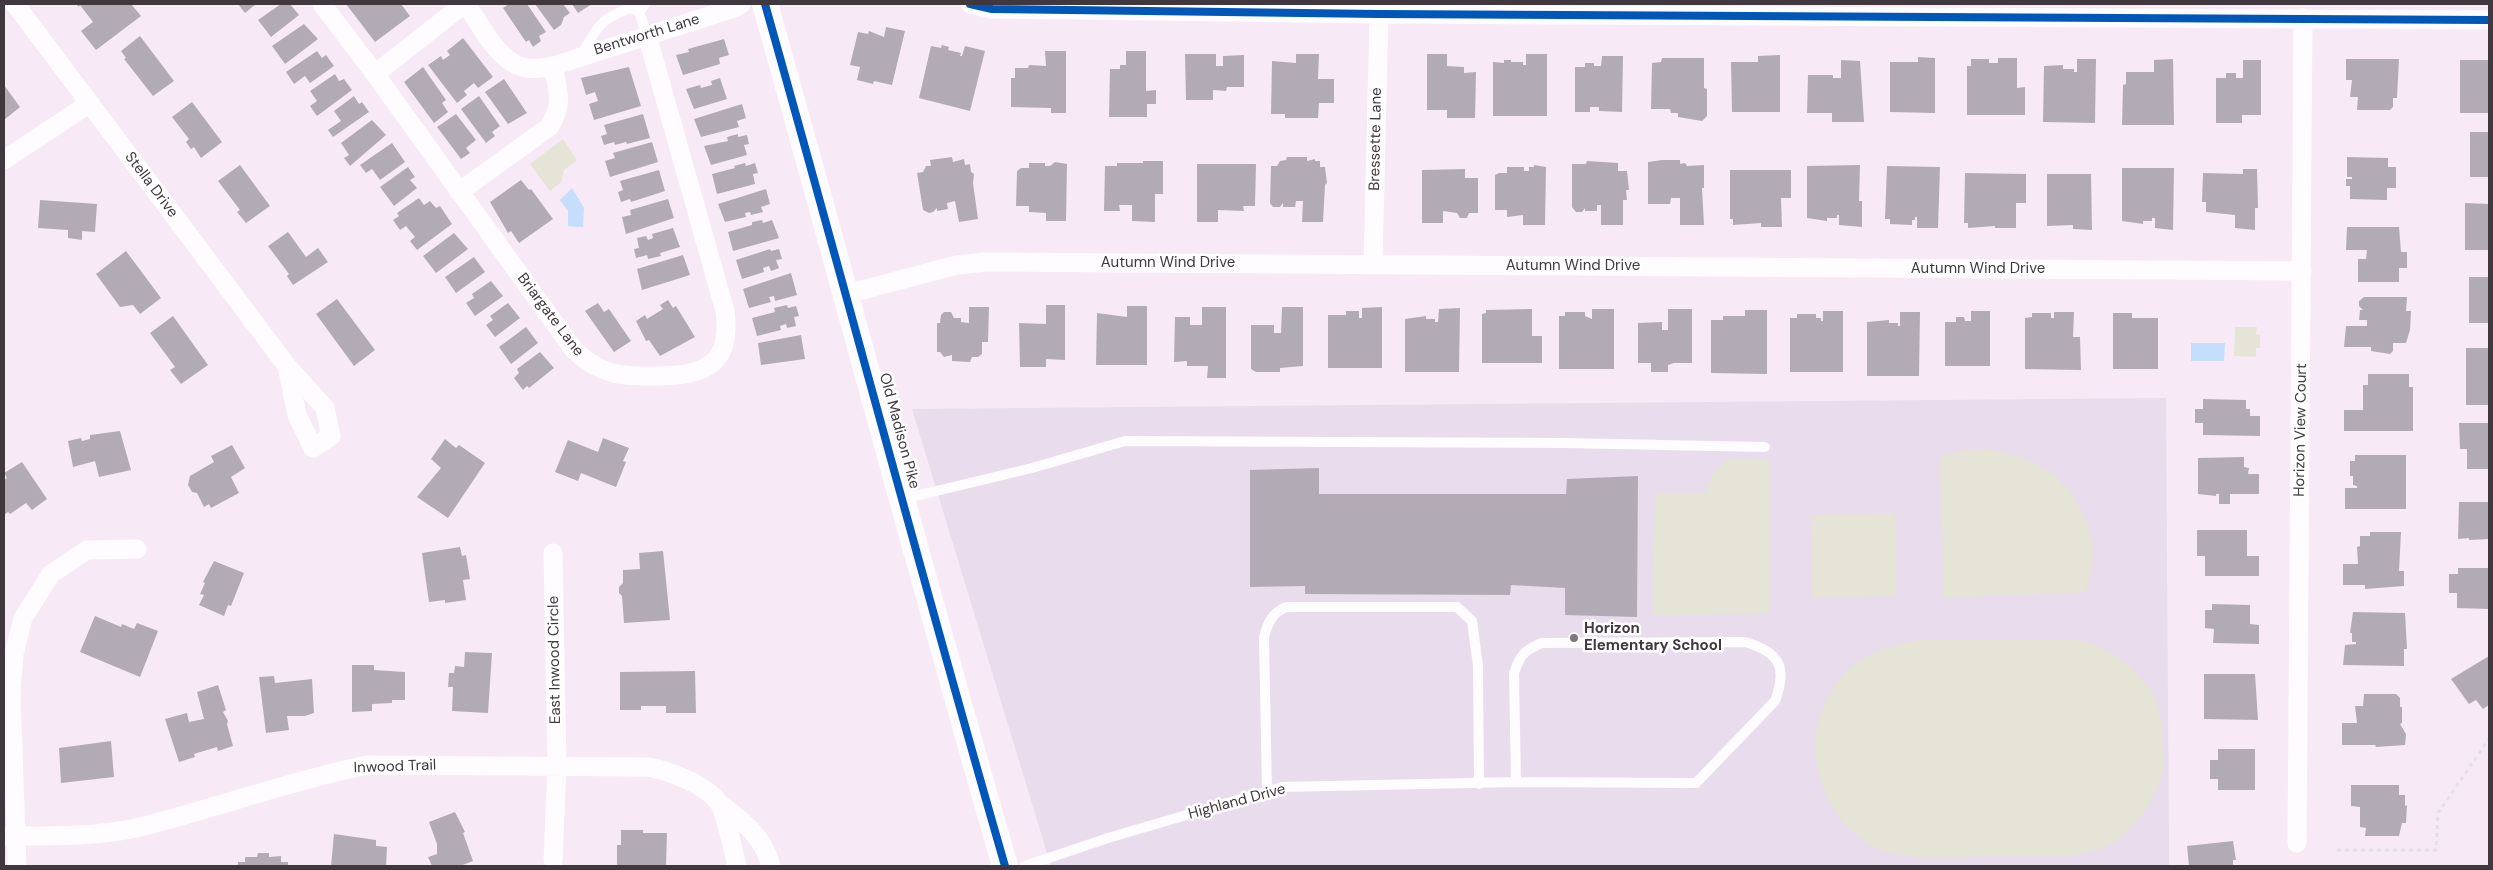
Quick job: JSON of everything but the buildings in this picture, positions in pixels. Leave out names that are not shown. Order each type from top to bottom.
[{"type":"main road","name":"Old Madison Pike","points":[[765,4],[1005,866]]},
{"type":"street","name":"Stella Drive","points":[[15,4],[287,366]]},
{"type":"street","name":"Briargate Lane","points":[[322,4],[375,74],[574,350],[588,364],[611,374],[683,376],[697,373],[710,365],[720,354],[725,340],[726,311],[646,35]]},
{"type":"street","points":[[375,74],[465,4]]},
{"type":"street","name":"Bentworth Lane","points":[[465,4],[506,59],[522,67],[537,69],[553,66],[742,4]]},
{"type":"street","points":[[970,4],[992,9],[1379,14],[2489,20]]},
{"type":"street","name":"Bressette Lane","points":[[1373,265],[1379,14]]},
{"type":"street","name":"Horizon View Court","points":[[2297,843],[2303,18]]},
{"type":"street","points":[[460,192],[549,127],[558,113],[558,93],[553,66]]},
{"type":"street","points":[[4,160],[90,103]]},
{"type":"street","name":"Autumn Wind Drive","points":[[847,294],[957,265],[986,262],[2302,271]]},
{"type":"street","points":[[17,866],[10,836],[12,692],[14,654],[23,618],[51,574],[87,550],[137,549]]},
{"type":"street","name":"East Inwood Circle","points":[[553,553],[556,766],[553,860]]},
{"type":"street","name":"Inwood Trail","points":[[10,836],[77,834],[135,828],[325,774],[367,765],[647,767],[667,770],[688,780],[750,826],[769,857],[772,866]]},
{"type":"street","points":[[719,803],[738,866]]},
{"type":"lane","points":[[581,56],[599,24],[619,12],[639,5],[646,35]]},
{"type":"lane","points":[[902,499],[1032,468],[1125,440],[1563,443],[1765,447]]},
{"type":"lane","points":[[1267,792],[1264,637],[1268,624],[1276,612],[1286,607],[1457,607],[1472,621],[1478,666],[1479,784]]},
{"type":"lane","name":"Highland Drive","points":[[1025,866],[1108,838],[1282,787],[1516,782],[1696,783],[1775,702],[1779,690],[1780,672],[1776,658],[1765,648],[1745,642],[1541,642],[1520,657],[1514,673],[1516,782]]},
{"type":"path","points":[[2337,850],[2436,850],[2438,813],[2489,739]]},
{"type":"shaded area","points":[[563,139],[577,160],[564,170],[561,182],[550,191],[530,164]]},
{"type":"shaded area","points":[[2235,327],[2257,327],[2256,334],[2260,335],[2260,348],[2256,348],[2256,357],[2234,356]]},
{"type":"shaded area","name":"Horizon Elementary School","points":[[2166,398],[2169,866],[1051,866],[912,409]]},
{"type":"shaded area","points":[[1975,449],[1996,451],[2035,463],[2052,474],[2066,487],[2078,503],[2092,543],[2092,562],[2086,592],[1944,598],[1940,457],[1954,452]]},
{"type":"shaded area","points":[[1728,459],[1769,459],[1769,614],[1653,615],[1655,493],[1706,493],[1711,476]]},
{"type":"shaded area","points":[[1895,513],[1896,596],[1812,598],[1811,515]]},
{"type":"shaded area","points":[[1919,640],[2077,640],[2107,650],[2125,663],[2141,677],[2155,698],[2160,713],[2163,737],[2163,760],[2160,782],[2154,795],[2136,821],[2113,843],[2093,851],[2069,855],[1940,857],[1901,855],[1879,849],[1860,838],[1843,822],[1830,804],[1821,783],[1816,760],[1816,738],[1820,716],[1836,684],[1858,662],[1885,648]]},
{"type":"water","points":[[572,188],[584,208],[583,227],[568,226],[568,211],[560,200]]},
{"type":"water","points":[[2191,343],[2225,343],[2224,361],[2191,361]]},
{"type":"cycle path","points":[[765,4],[1005,866]]},
{"type":"cycle path","points":[[970,4],[992,9],[1379,14],[2489,20]]},
{"type":"place","name":"Horizon Elementary School","points":[[1574,638]]}]
